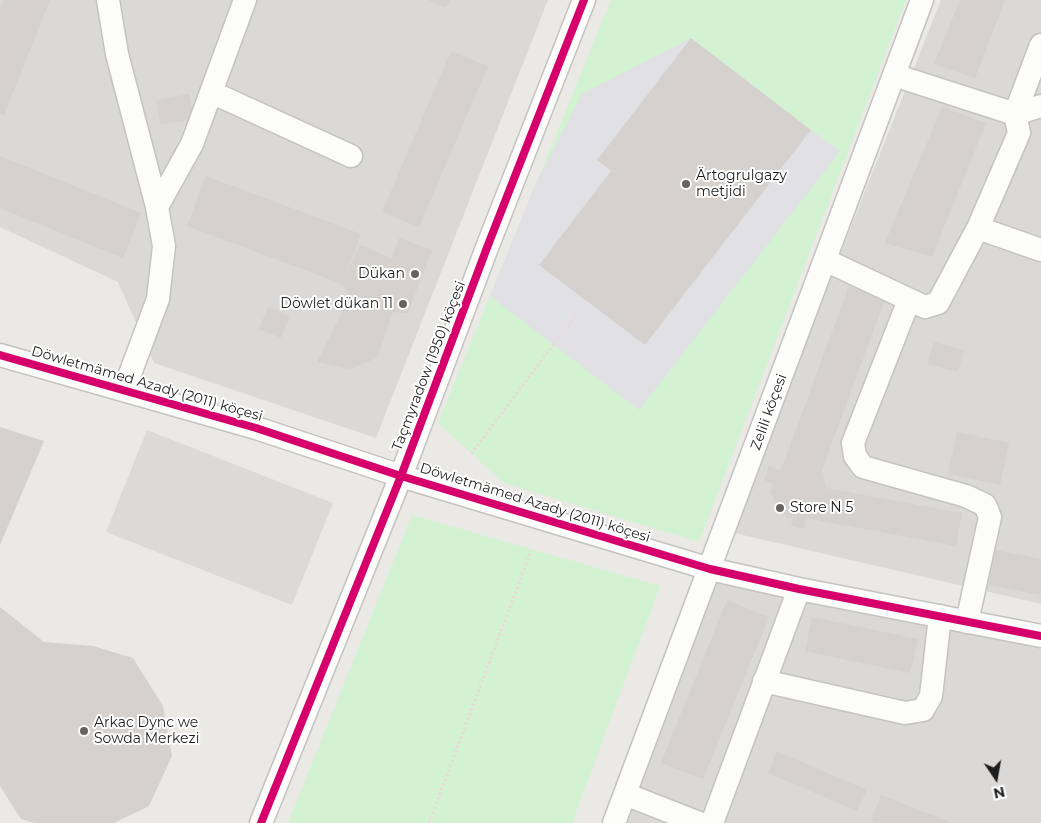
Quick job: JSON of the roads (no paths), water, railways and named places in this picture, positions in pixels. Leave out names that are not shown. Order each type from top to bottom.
[{"type":"street","points":[[108,0],[117,54],[157,207],[164,246],[158,298],[124,390]]},
{"type":"street","points":[[157,207],[192,144],[245,0]]},
{"type":"street","name":"Taçmyradow (1950) köçesi","points":[[261,823],[401,476],[488,245],[584,0]]},
{"type":"street","name":"Zelili köçesi","points":[[614,823],[922,0]]},
{"type":"street","points":[[825,260],[925,307],[938,302],[978,228],[1019,133],[1015,114],[1041,44]]},
{"type":"street","points":[[894,75],[1015,114],[1041,106]]},
{"type":"street","points":[[211,92],[351,156]]},
{"type":"street","points":[[978,228],[1041,250]]},
{"type":"street","points":[[909,300],[853,443],[855,456],[863,467],[966,496],[985,505],[990,517],[967,622]]},
{"type":"street","name":"Döwletmämed Azady (2011) köçesi","points":[[0,355],[256,428],[401,476],[710,569],[799,589],[1041,636]]},
{"type":"street","points":[[712,823],[799,589]]},
{"type":"street","points":[[764,680],[905,713],[923,710],[931,696],[940,616]]},
{"type":"street","points":[[625,794],[699,823]]},
{"type":"place","name":"Ärtogrulgazy metjidi","points":[[686,184]]},
{"type":"place","name":"Dükan","points":[[415,274]]},
{"type":"place","name":"Döwlet dükan 11","points":[[403,304]]},
{"type":"place","name":"Store N 5","points":[[780,508]]},
{"type":"place","name":"Arkac Dync we Sowda Merkezi","points":[[84,731]]}]
